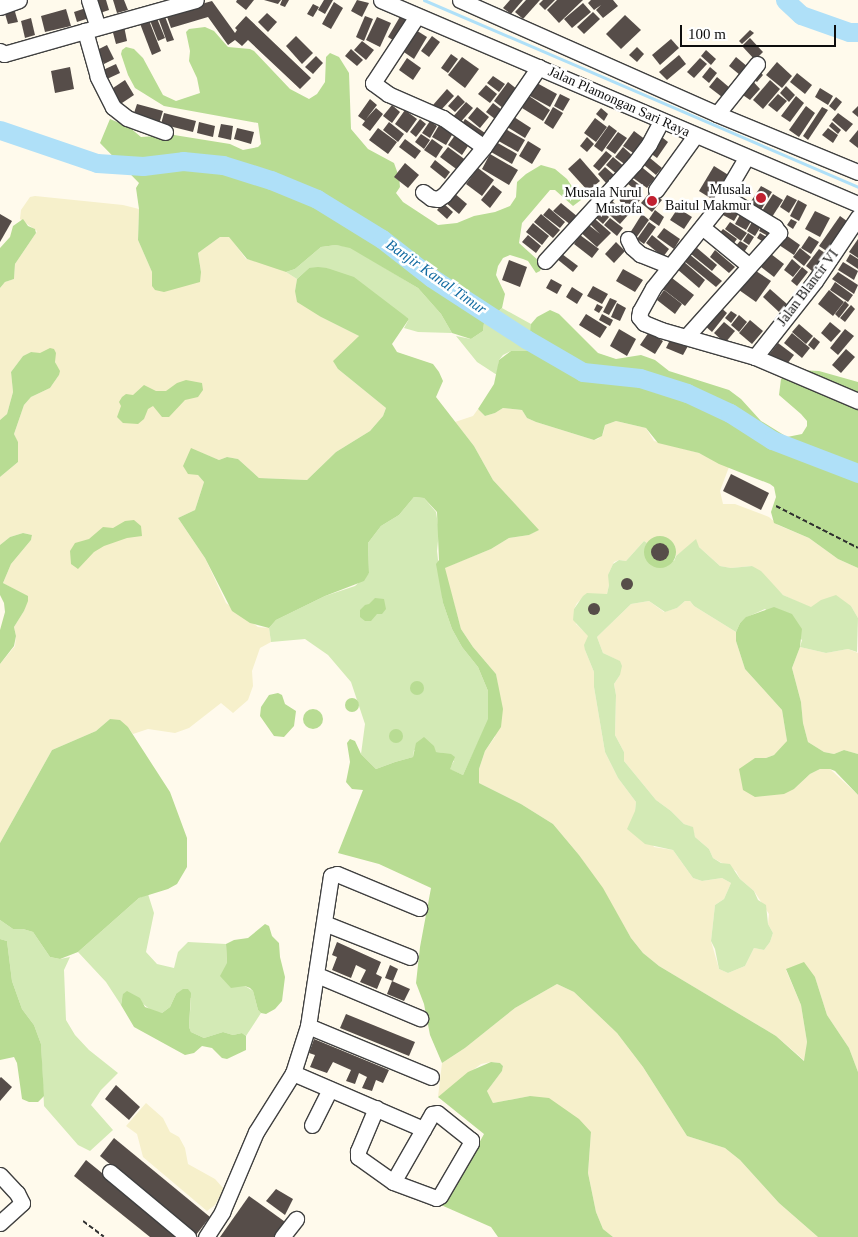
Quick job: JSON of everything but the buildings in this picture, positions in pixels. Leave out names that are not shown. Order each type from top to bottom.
[{"type":"street","points":[[0,7],[19,0]]},
{"type":"street","points":[[89,0],[98,27],[98,77],[113,107],[127,118],[165,132]]},
{"type":"street","points":[[0,50],[4,54],[196,0]]},
{"type":"street","name":"Jalan Plamongan Sari Raya","points":[[381,0],[540,67],[746,158],[857,203]]},
{"type":"street","points":[[460,0],[717,114],[858,171]]},
{"type":"street","points":[[417,16],[373,81],[374,86],[443,118],[484,147]]},
{"type":"street","points":[[717,114],[757,64]]},
{"type":"street","points":[[423,192],[431,198],[438,199],[444,195],[484,147],[540,67]]},
{"type":"street","points":[[545,261],[634,164],[661,121]]},
{"type":"street","points":[[656,190],[695,136]]},
{"type":"street","points":[[746,158],[724,196],[702,227],[653,288],[640,311],[639,317],[649,326],[755,357],[858,401]]},
{"type":"street","points":[[686,337],[747,267],[762,255],[779,233],[774,227],[724,196]]},
{"type":"street","name":"Jalan Blancir VI","points":[[755,357],[815,281],[857,203]]},
{"type":"street","points":[[702,227],[747,264],[747,267]]},
{"type":"street","points":[[628,239],[632,247],[640,254],[669,266]]},
{"type":"street","points":[[206,1237],[222,1212],[256,1132],[293,1073],[308,1026],[331,876],[334,873],[419,908]]},
{"type":"street","points":[[324,923],[410,958]]},
{"type":"street","points":[[317,975],[420,1018]]},
{"type":"street","points":[[308,1026],[431,1077]]},
{"type":"street","points":[[293,1073],[424,1129]]},
{"type":"street","points":[[312,1125],[330,1089]]},
{"type":"street","points":[[376,1108],[358,1151],[358,1157],[393,1182],[438,1198],[472,1143],[469,1136],[437,1113],[432,1114],[393,1182]]},
{"type":"street","points":[[110,1172],[188,1237]]},
{"type":"street","points":[[0,1176],[17,1193],[22,1203],[0,1223]]},
{"type":"street","points":[[282,1237],[296,1220]]},
{"type":"path","points":[[776,506],[858,548]]},
{"type":"path","points":[[83,1221],[104,1237]]},
{"type":"shaded area","points":[[30,197],[123,205],[139,209],[138,240],[152,272],[152,286],[201,272],[198,253],[220,237],[229,236],[246,259],[265,263],[297,279],[295,291],[321,317],[359,336],[338,369],[386,408],[383,416],[370,431],[336,452],[307,480],[259,478],[238,459],[227,457],[219,460],[192,449],[198,475],[204,482],[195,510],[178,518],[205,558],[226,603],[258,627],[269,628],[271,642],[260,648],[252,671],[253,686],[248,700],[233,713],[221,703],[189,728],[175,733],[148,729],[133,734],[128,727],[110,719],[96,731],[52,750],[0,843],[0,664],[15,646],[16,636],[14,627],[24,611],[28,597],[3,583],[11,564],[31,540],[32,535],[23,533],[10,537],[0,545],[0,477],[18,462],[18,443],[14,434],[24,405],[31,397],[50,388],[59,375],[54,358],[31,352],[23,356],[11,372],[13,392],[7,414],[0,420],[0,288],[5,282],[14,279],[15,264],[37,231],[20,219],[21,210]]},
{"type":"shaded area","points":[[503,408],[522,410],[527,418],[536,422],[594,440],[603,434],[605,425],[616,421],[646,428],[654,441],[699,453],[729,467],[720,491],[723,504],[735,504],[769,517],[778,525],[809,538],[838,559],[858,568],[858,618],[851,606],[822,600],[811,608],[783,595],[752,566],[731,568],[720,566],[699,547],[681,552],[676,556],[675,546],[665,537],[660,536],[647,543],[644,541],[626,561],[619,560],[614,562],[609,573],[607,594],[587,594],[577,603],[574,609],[576,624],[589,636],[585,650],[594,672],[594,687],[605,752],[618,778],[636,802],[635,811],[654,847],[673,850],[693,878],[702,881],[722,878],[731,883],[724,899],[715,905],[711,941],[719,969],[728,973],[745,966],[754,948],[764,950],[770,942],[773,933],[768,924],[769,914],[754,891],[740,879],[736,871],[713,858],[709,849],[695,837],[692,827],[684,824],[656,800],[624,761],[624,752],[615,735],[616,695],[614,684],[620,675],[619,661],[603,653],[597,637],[631,604],[649,601],[664,612],[677,608],[685,601],[690,601],[694,606],[736,632],[736,641],[745,669],[782,710],[787,741],[785,745],[774,755],[766,758],[755,758],[794,789],[810,774],[820,769],[830,769],[858,795],[858,1072],[849,1048],[827,1015],[815,977],[786,970],[801,1005],[807,1042],[805,1061],[776,1036],[659,966],[643,953],[631,938],[602,888],[579,855],[553,824],[521,804],[479,783],[479,769],[485,751],[495,737],[498,686],[496,674],[473,647],[461,629],[444,568],[491,549],[509,538],[529,535],[538,530],[493,480],[474,446],[455,422],[473,416],[478,409],[485,416]]},
{"type":"shaded area","points":[[800,647],[826,653],[848,649],[858,653],[858,754],[844,750],[834,754],[824,752],[808,742],[803,723],[801,702],[792,668]]},
{"type":"shaded area","points":[[557,984],[574,992],[617,1033],[643,1067],[687,1136],[725,1148],[740,1160],[779,1203],[818,1237],[613,1237],[603,1229],[596,1212],[588,1173],[591,1132],[530,1096],[493,1103],[487,1091],[502,1071],[503,1066],[500,1063],[481,1064],[438,1097],[442,1063],[465,1048],[515,1008]]},
{"type":"shaded area","points":[[146,1103],[163,1118],[170,1132],[179,1137],[185,1148],[188,1164],[215,1179],[224,1189],[215,1205],[207,1211],[143,1157],[137,1134],[126,1126]]},
{"type":"green space","points":[[205,27],[214,31],[228,47],[254,51],[290,89],[309,99],[317,94],[325,82],[326,57],[330,53],[339,57],[349,73],[351,129],[368,149],[394,163],[400,187],[396,193],[403,202],[438,225],[457,223],[510,206],[516,197],[517,182],[526,174],[541,165],[555,169],[567,179],[581,200],[573,206],[555,190],[550,190],[522,223],[519,243],[540,262],[542,266],[540,271],[536,273],[528,261],[523,259],[510,255],[503,258],[498,266],[496,275],[505,294],[502,308],[484,323],[483,331],[471,339],[452,333],[441,314],[418,288],[350,248],[336,245],[321,247],[295,269],[286,272],[247,259],[229,237],[220,237],[198,253],[201,272],[200,282],[164,292],[155,290],[152,286],[152,272],[138,240],[139,209],[136,188],[139,183],[100,143],[110,119],[129,127],[141,137],[174,135],[230,144],[243,150],[258,147],[261,144],[258,123],[164,106],[135,88],[128,75],[121,54],[122,50],[126,47],[134,49],[143,58],[163,95],[176,101],[200,93],[197,78],[189,61],[190,51],[186,32],[189,29]]},
{"type":"green space","points":[[23,219],[28,226],[35,229],[36,233],[15,264],[14,279],[5,282],[0,288],[0,248],[10,237],[13,226]]},
{"type":"green space","points":[[336,245],[350,247],[418,288],[441,314],[452,333],[418,332],[404,328],[409,319],[327,268],[309,268],[297,279],[286,272],[295,269],[321,247]]},
{"type":"green space","points":[[318,267],[354,277],[409,319],[392,344],[397,352],[433,364],[443,381],[436,397],[474,446],[493,480],[539,530],[529,535],[509,538],[491,549],[445,568],[461,629],[473,647],[496,674],[503,709],[501,727],[485,751],[479,769],[479,783],[521,804],[553,824],[603,888],[631,938],[643,953],[659,966],[776,1036],[804,1061],[807,1042],[801,1005],[786,969],[804,962],[815,977],[827,1015],[849,1048],[858,1072],[858,1237],[818,1237],[779,1203],[740,1160],[725,1148],[687,1136],[643,1067],[617,1033],[574,992],[557,984],[515,1008],[465,1048],[442,1063],[430,1035],[424,1004],[416,983],[420,947],[431,888],[379,864],[338,853],[363,790],[352,789],[346,782],[350,762],[347,743],[350,739],[355,741],[361,754],[376,769],[413,757],[416,743],[424,737],[434,746],[436,752],[451,754],[455,757],[450,769],[463,775],[488,719],[488,691],[478,667],[462,647],[452,629],[443,603],[436,564],[439,560],[437,512],[424,498],[414,497],[399,515],[381,526],[368,543],[369,573],[364,581],[325,596],[276,620],[269,628],[250,623],[232,611],[205,558],[178,518],[195,510],[204,482],[198,475],[188,474],[183,466],[191,448],[219,460],[227,457],[238,459],[259,478],[307,480],[336,452],[370,431],[383,416],[386,408],[338,369],[333,361],[359,336],[321,317],[297,302],[295,291],[297,279],[309,268]]},
{"type":"green space","points":[[502,308],[531,324],[531,335],[528,351],[511,351],[503,355],[499,360],[497,375],[477,362],[456,336],[471,339],[483,331],[484,323]]},
{"type":"green space","points":[[550,310],[559,314],[598,353],[616,359],[641,355],[655,360],[669,371],[729,390],[741,399],[761,421],[787,437],[802,434],[807,426],[807,421],[779,395],[781,379],[789,373],[798,370],[819,371],[858,382],[858,568],[838,559],[809,538],[774,523],[771,512],[776,497],[774,487],[770,484],[719,464],[699,453],[658,443],[646,428],[616,421],[605,425],[602,436],[594,440],[536,422],[527,418],[522,410],[503,408],[485,416],[478,409],[494,384],[499,360],[511,351],[528,351],[531,324],[537,317]]},
{"type":"green space","points":[[50,348],[54,349],[56,353],[55,362],[60,371],[59,375],[50,388],[31,397],[24,405],[14,434],[18,442],[18,462],[0,477],[0,420],[7,414],[13,392],[11,372],[23,356],[31,352],[40,353]]},
{"type":"green space","points":[[186,380],[202,383],[203,390],[198,397],[185,400],[169,417],[162,417],[153,406],[148,409],[144,419],[138,424],[123,423],[117,417],[121,406],[119,402],[126,394],[133,395],[144,385],[156,391],[166,391],[177,383]]},
{"type":"green space","points":[[414,497],[424,498],[436,512],[439,531],[437,551],[443,603],[452,629],[462,647],[478,667],[488,691],[489,719],[463,775],[449,769],[454,761],[443,753],[414,750],[413,757],[376,769],[361,754],[365,724],[351,682],[328,655],[305,639],[271,642],[269,628],[276,620],[325,596],[355,586],[369,573],[368,543],[381,526],[399,515]]},
{"type":"green space","points":[[134,520],[141,526],[142,536],[127,538],[104,546],[94,552],[78,569],[71,564],[70,551],[75,543],[89,539],[103,527],[113,528],[125,521]]},
{"type":"green space","points":[[23,533],[32,535],[31,540],[11,564],[3,583],[28,596],[28,601],[14,627],[16,636],[14,646],[0,664],[0,630],[5,612],[4,603],[0,595],[0,545],[10,537]]},
{"type":"green space","points":[[660,536],[666,537],[671,541],[675,546],[675,558],[671,563],[666,567],[660,568],[654,567],[649,563],[645,558],[644,552],[645,546],[649,541],[654,537]]},
{"type":"green space","points":[[696,539],[699,547],[720,566],[731,568],[752,566],[761,571],[783,595],[811,607],[821,600],[836,595],[851,606],[858,618],[857,652],[848,649],[826,653],[800,647],[802,640],[765,609],[747,617],[740,623],[736,632],[694,606],[690,601],[685,601],[677,608],[665,612],[649,601],[631,604],[597,637],[603,653],[620,661],[622,666],[620,675],[614,684],[616,695],[615,735],[624,752],[624,761],[656,800],[684,824],[693,827],[695,837],[709,849],[713,858],[721,863],[730,864],[740,879],[754,891],[758,900],[766,905],[768,924],[773,933],[770,942],[764,950],[754,948],[745,966],[728,973],[719,969],[715,949],[711,941],[715,905],[724,899],[731,883],[722,878],[702,881],[693,878],[673,850],[645,844],[627,829],[635,811],[636,802],[618,778],[605,752],[594,687],[594,672],[584,645],[588,636],[573,620],[574,609],[583,596],[587,593],[607,594],[609,585],[608,575],[613,564],[619,560],[626,561],[644,541],[647,543],[645,547],[674,561],[676,556]]},
{"type":"green space","points":[[375,598],[384,599],[386,609],[382,614],[377,614],[371,621],[365,621],[360,617],[360,610]]},
{"type":"green space","points":[[774,607],[792,614],[802,629],[800,647],[792,668],[801,702],[803,723],[808,742],[824,752],[834,754],[844,750],[858,754],[858,795],[835,771],[830,769],[820,769],[810,774],[794,789],[784,794],[755,797],[743,790],[739,769],[755,758],[766,758],[774,755],[787,741],[782,710],[745,669],[736,641],[736,632],[740,623],[746,617]]},
{"type":"green space","points":[[417,681],[422,683],[424,688],[422,693],[417,695],[412,693],[410,688],[412,683]]},
{"type":"green space","points":[[278,693],[282,695],[285,704],[296,711],[294,726],[284,737],[274,736],[260,716],[261,707],[269,695]]},
{"type":"green space","points":[[349,698],[355,698],[359,705],[355,712],[349,712],[345,708],[345,702]]},
{"type":"green space","points":[[313,709],[320,712],[323,719],[320,726],[313,729],[306,726],[303,719],[306,712]]},
{"type":"green space","points":[[110,719],[120,720],[128,727],[170,792],[187,838],[187,867],[177,884],[168,889],[139,898],[78,952],[60,959],[50,957],[33,932],[13,929],[0,920],[0,843],[52,750],[96,731]]},
{"type":"green space","points":[[393,729],[399,729],[403,736],[399,743],[393,743],[389,739],[389,733]]},
{"type":"green space","points":[[148,894],[154,913],[146,952],[157,964],[174,968],[178,952],[188,942],[226,944],[227,963],[245,986],[253,991],[258,1010],[261,1013],[246,1036],[242,1033],[233,1035],[223,1032],[204,1038],[191,1032],[189,1027],[191,998],[176,994],[170,1007],[162,1013],[153,1012],[142,1003],[122,999],[121,1005],[106,982],[78,952],[139,898]]},
{"type":"green space","points":[[0,920],[13,929],[33,932],[50,957],[60,959],[70,957],[64,970],[66,1020],[75,1035],[89,1050],[118,1073],[101,1090],[91,1105],[113,1130],[90,1151],[78,1145],[44,1106],[41,1044],[34,1025],[22,1009],[12,981],[7,941],[0,939]]},
{"type":"green space","points":[[265,924],[269,926],[272,936],[279,943],[285,977],[282,1001],[275,1009],[266,1014],[258,1010],[253,991],[250,988],[245,986],[231,988],[220,976],[227,963],[226,944],[234,940],[248,938]]},
{"type":"green space","points":[[0,939],[7,941],[12,981],[22,1009],[34,1025],[41,1044],[44,1096],[38,1102],[29,1102],[22,1099],[17,1063],[14,1057],[0,1060]]},
{"type":"green space","points":[[183,989],[188,989],[191,993],[189,1027],[191,1032],[204,1038],[223,1032],[233,1035],[242,1033],[246,1036],[246,1050],[227,1059],[222,1058],[212,1048],[202,1046],[194,1053],[185,1055],[134,1027],[121,1005],[123,994],[127,991],[140,998],[145,1007],[162,1013],[170,1007],[176,994]]},
{"type":"green space","points":[[491,1062],[500,1063],[503,1066],[502,1071],[487,1091],[493,1103],[530,1096],[549,1098],[579,1119],[591,1132],[588,1173],[596,1212],[603,1229],[613,1237],[498,1237],[491,1227],[441,1205],[467,1165],[484,1134],[438,1097],[468,1072]]},
{"type":"waterway","points":[[424,0],[858,187]]},
{"type":"waterway","points":[[785,0],[801,15],[849,32],[858,32]]},
{"type":"waterway","name":"Banjir Kanal Timur","points":[[0,130],[97,163],[143,166],[183,161],[223,165],[271,180],[317,199],[382,239],[432,278],[526,339],[583,372],[640,378],[687,393],[730,413],[772,440],[858,473]]},
{"type":"place","name":"Musala Baitul Makmur","points":[[761,198]]},
{"type":"place","name":"Musala Nurul Mustofa","points":[[652,201]]}]
